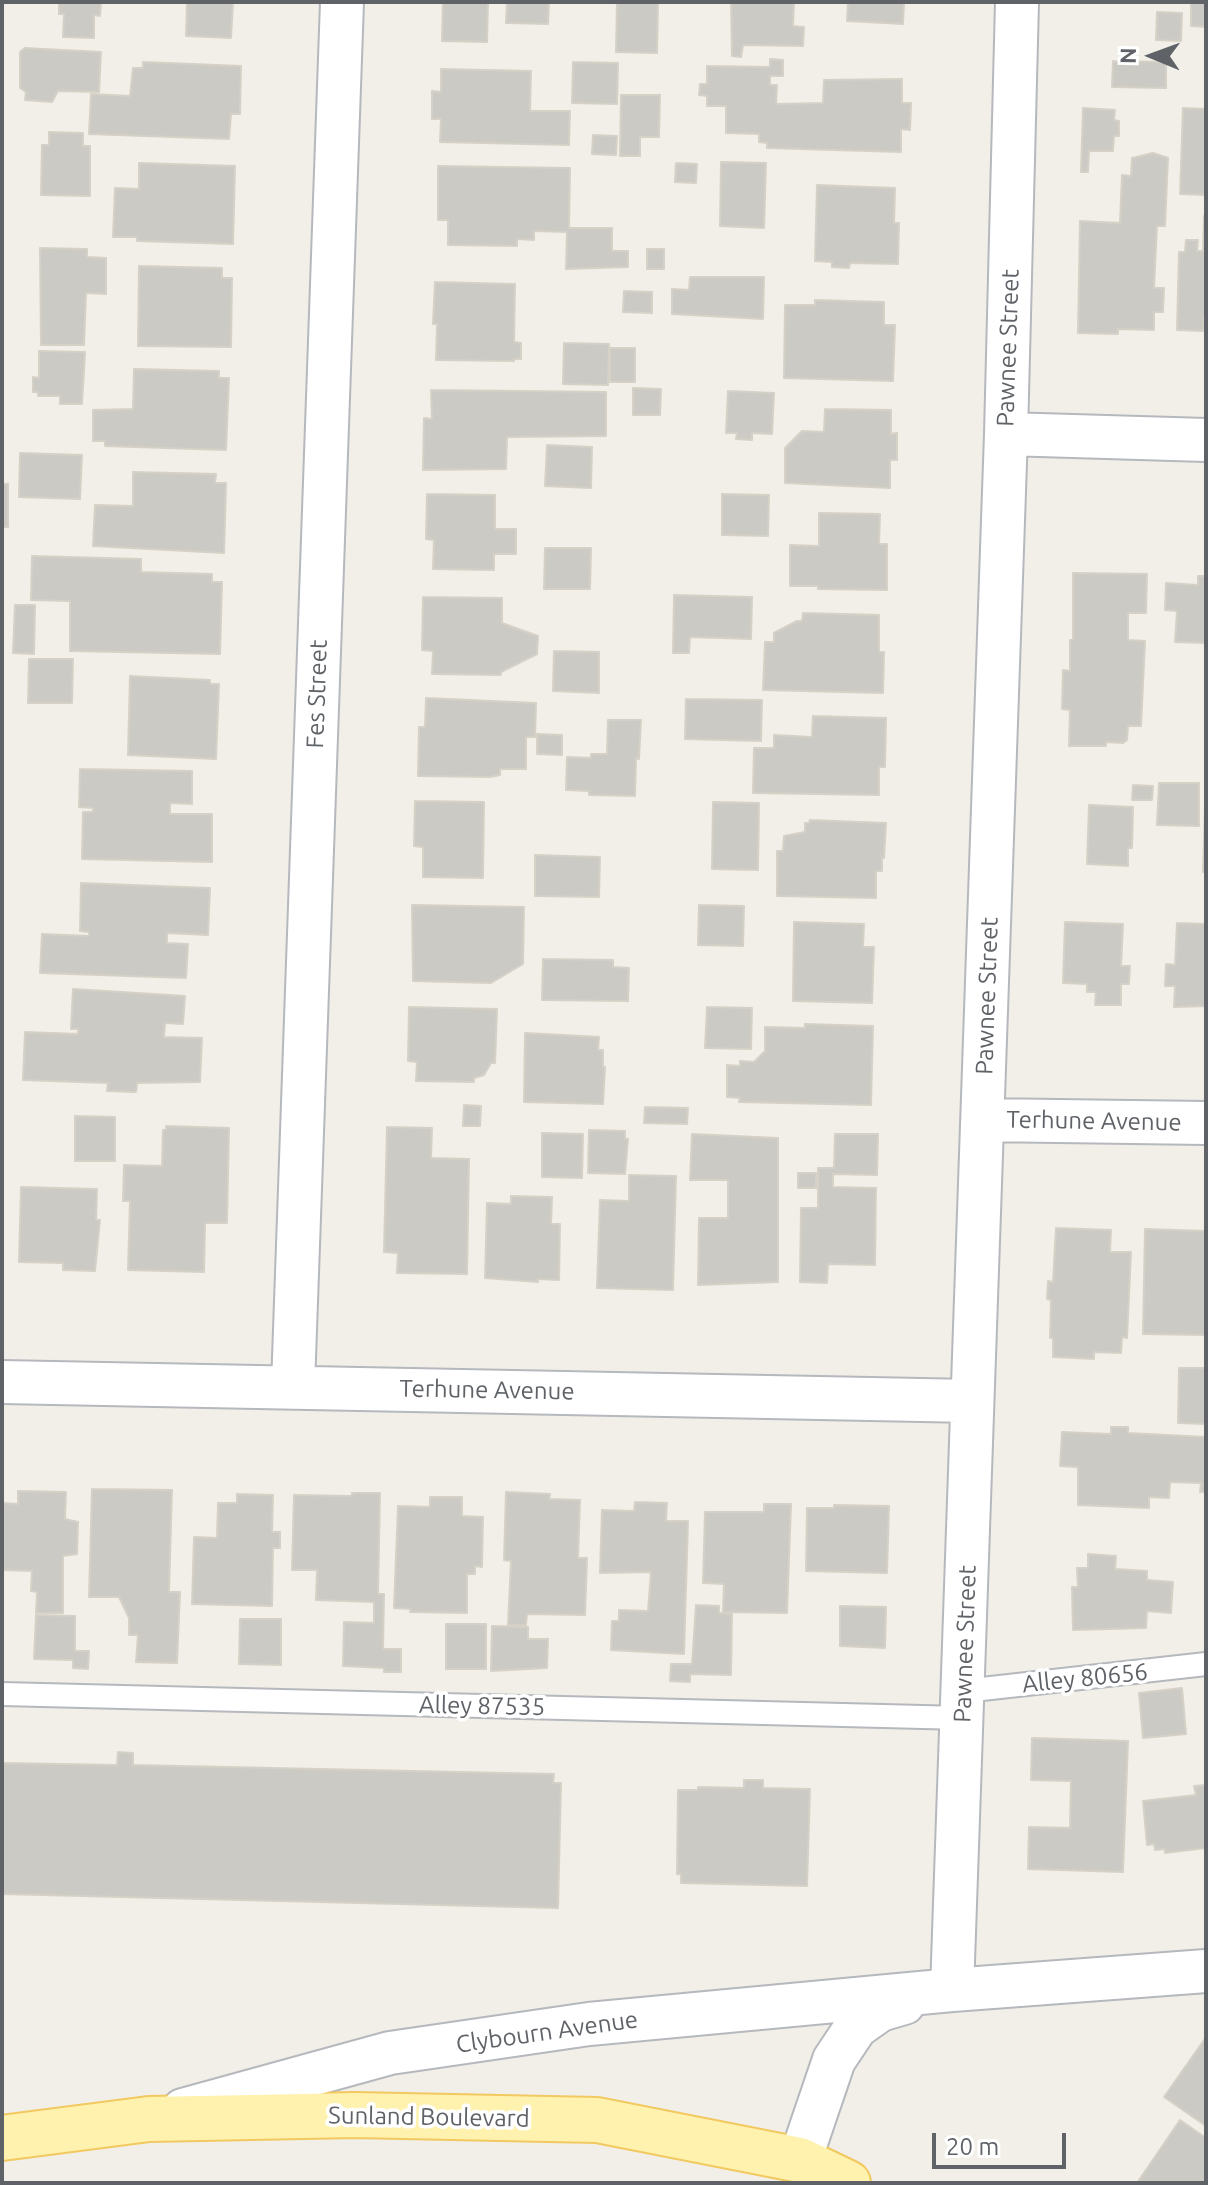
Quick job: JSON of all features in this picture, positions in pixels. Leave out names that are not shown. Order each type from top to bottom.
[{"type":"main road","name":"Sunland Boulevard","points":[[2,2138],[149,2119],[355,2115],[597,2120],[800,2160],[848,2183]]},
{"type":"street","name":"Fes Street","points":[[293,1386],[342,2]]},
{"type":"street","name":"Pawnee Street","points":[[952,1990],[1006,434],[1017,2]]},
{"type":"street","points":[[1006,434],[1206,440]]},
{"type":"street","name":"Terhune Avenue","points":[[983,1120],[1206,1123]]},
{"type":"street","name":"Terhune Avenue","points":[[2,1382],[972,1401]]},
{"type":"street","name":"Clybourn Avenue","points":[[149,2119],[390,2053],[623,2020],[1206,1971]]},
{"type":"street","name":"Clybourn Avenue","points":[[800,2160],[834,2060],[856,2027],[880,2010],[952,1990]]},
{"type":"lane","name":"Alley 80656","points":[[963,1705],[1206,1664]]},
{"type":"lane","name":"Alley 87535","points":[[2,1694],[963,1705]]},
{"type":"building","points":[[59,2],[101,2],[100,16],[94,15],[94,38],[63,37],[64,14],[59,14]]},
{"type":"building","points":[[187,2],[233,2],[231,38],[186,36]]},
{"type":"building","points":[[443,2],[488,2],[487,42],[442,41]]},
{"type":"building","points":[[507,2],[549,2],[548,24],[506,23]]},
{"type":"building","points":[[617,2],[658,2],[657,53],[616,52]]},
{"type":"building","points":[[731,2],[794,2],[793,26],[804,27],[803,46],[743,45],[741,57],[732,56]]},
{"type":"building","points":[[848,2],[904,2],[903,24],[847,21]]},
{"type":"building","points":[[1191,2],[1206,2],[1206,27],[1191,26]]},
{"type":"building","points":[[1157,12],[1182,13],[1181,41],[1156,40]]},
{"type":"building","points":[[25,48],[101,52],[99,92],[58,91],[52,102],[25,100],[26,92],[20,88],[20,52]]},
{"type":"building","points":[[770,59],[783,60],[783,76],[770,76],[770,85],[777,85],[776,104],[823,103],[824,80],[902,79],[902,103],[911,103],[910,130],[901,129],[901,152],[767,148],[767,143],[759,142],[759,134],[726,133],[726,106],[707,106],[707,96],[699,95],[700,84],[707,84],[707,66],[770,67]]},
{"type":"building","points":[[1113,61],[1166,62],[1166,88],[1112,87]]},
{"type":"building","points":[[143,62],[241,66],[240,114],[231,114],[229,139],[89,134],[91,94],[130,96],[133,68],[143,68]]},
{"type":"building","points":[[573,62],[618,63],[617,104],[572,103]]},
{"type":"building","points":[[441,69],[531,71],[530,111],[570,111],[569,145],[440,142],[441,119],[432,119],[432,91],[441,92]]},
{"type":"building","points":[[621,95],[660,95],[659,137],[640,137],[640,156],[620,156]]},
{"type":"building","points":[[1083,108],[1115,110],[1114,120],[1119,121],[1119,136],[1114,136],[1113,151],[1089,151],[1088,172],[1081,172]]},
{"type":"building","points":[[1183,108],[1206,109],[1206,195],[1180,194]]},
{"type":"building","points":[[49,132],[83,133],[83,146],[90,146],[90,196],[41,195],[42,145],[49,145]]},
{"type":"building","points":[[593,135],[617,136],[616,155],[592,154]]},
{"type":"building","points":[[1153,153],[1168,158],[1165,226],[1157,226],[1154,288],[1164,288],[1163,312],[1154,312],[1154,330],[1118,329],[1118,334],[1078,333],[1080,221],[1120,223],[1122,175],[1131,176],[1132,158]]},
{"type":"building","points":[[721,162],[766,163],[764,228],[720,226]]},
{"type":"building","points":[[139,163],[235,166],[233,244],[137,241],[137,237],[113,237],[115,188],[139,189]]},
{"type":"building","points":[[676,163],[697,164],[696,183],[675,182]]},
{"type":"building","points":[[438,166],[570,168],[569,228],[612,228],[612,251],[628,251],[628,267],[566,269],[567,232],[534,231],[534,240],[517,239],[517,246],[448,245],[448,220],[438,220]]},
{"type":"building","points":[[817,185],[895,188],[894,223],[899,223],[898,264],[850,263],[849,268],[832,267],[832,262],[815,261]]},
{"type":"building","points":[[1204,216],[1206,315],[1203,331],[1177,330],[1179,252],[1185,252],[1186,240],[1198,240],[1197,251],[1203,251]]},
{"type":"building","points":[[40,248],[87,249],[87,257],[106,258],[106,294],[86,293],[84,345],[41,345]]},
{"type":"building","points":[[647,249],[664,249],[664,269],[647,269]]},
{"type":"building","points":[[139,266],[222,268],[222,278],[232,278],[231,347],[138,346]]},
{"type":"building","points":[[690,277],[764,277],[763,319],[672,314],[672,289],[689,290]]},
{"type":"building","points":[[435,282],[515,284],[514,342],[521,343],[521,359],[436,360],[437,324],[433,324]]},
{"type":"building","points":[[624,291],[652,292],[652,313],[623,312]]},
{"type":"building","points":[[815,300],[884,302],[884,325],[895,325],[893,381],[784,378],[785,305],[815,305]]},
{"type":"building","points":[[564,343],[609,344],[608,385],[563,384]]},
{"type":"building","points":[[610,348],[635,348],[635,382],[610,382]]},
{"type":"building","points":[[39,351],[85,352],[82,404],[60,404],[60,396],[38,396],[38,392],[33,392],[33,377],[39,378]]},
{"type":"building","points":[[134,369],[219,371],[219,378],[229,378],[226,450],[105,446],[105,441],[93,441],[93,410],[133,409]]},
{"type":"building","points":[[633,388],[661,389],[660,415],[633,415]]},
{"type":"building","points":[[431,390],[606,392],[606,436],[507,437],[506,469],[423,470],[424,418],[432,419]]},
{"type":"building","points":[[728,391],[774,393],[772,434],[752,433],[752,440],[736,439],[737,433],[726,433]]},
{"type":"building","points":[[825,409],[891,410],[891,434],[897,433],[897,460],[890,460],[890,488],[785,483],[785,448],[802,431],[824,432]]},
{"type":"building","points":[[547,445],[592,447],[591,488],[545,486]]},
{"type":"building","points":[[20,453],[82,455],[80,499],[19,497]]},
{"type":"building","points":[[133,472],[216,474],[215,483],[226,483],[224,553],[93,546],[95,505],[133,506]]},
{"type":"building","points":[[2,484],[8,484],[8,527],[2,527]]},
{"type":"building","points":[[427,494],[495,495],[495,529],[516,529],[516,554],[494,554],[494,570],[433,569],[434,540],[426,539]]},
{"type":"building","points":[[722,494],[769,495],[768,536],[722,535]]},
{"type":"building","points":[[819,513],[880,514],[879,544],[887,544],[887,590],[790,586],[790,545],[819,546]]},
{"type":"building","points":[[545,548],[591,548],[590,589],[544,589]]},
{"type":"building","points":[[32,556],[141,559],[141,572],[212,574],[212,582],[222,582],[220,654],[70,651],[70,601],[31,600]]},
{"type":"building","points":[[1073,573],[1147,574],[1146,613],[1128,613],[1128,640],[1145,641],[1141,726],[1128,726],[1127,740],[1123,743],[1069,746],[1070,710],[1062,709],[1063,670],[1070,671],[1070,640],[1073,640]]},
{"type":"building","points":[[1198,576],[1206,576],[1206,643],[1175,642],[1177,611],[1165,610],[1166,583],[1198,585]]},
{"type":"building","points":[[674,595],[752,597],[751,639],[690,637],[689,653],[673,653]]},
{"type":"building","points":[[423,597],[502,598],[502,623],[538,636],[537,654],[501,672],[501,675],[432,674],[433,651],[422,650]]},
{"type":"building","points":[[15,605],[35,605],[34,654],[13,653]]},
{"type":"building","points":[[803,613],[879,615],[879,652],[884,652],[883,693],[763,690],[765,642],[774,642],[774,633],[802,621]]},
{"type":"building","points":[[554,651],[599,652],[599,693],[553,691]]},
{"type":"building","points":[[29,659],[73,659],[72,703],[28,703]]},
{"type":"building","points":[[130,676],[210,680],[210,684],[219,684],[216,759],[128,755]]},
{"type":"building","points":[[426,698],[536,703],[535,737],[526,737],[526,769],[500,769],[500,775],[490,777],[418,776],[419,727],[425,727]]},
{"type":"building","points":[[686,699],[762,700],[761,741],[685,739]]},
{"type":"building","points":[[813,716],[886,718],[885,767],[879,767],[879,795],[753,793],[754,748],[774,748],[774,735],[812,737]]},
{"type":"building","points":[[608,720],[641,720],[635,796],[589,795],[589,791],[566,790],[567,757],[591,758],[591,754],[607,754]]},
{"type":"building","points":[[537,734],[562,735],[562,755],[537,754]]},
{"type":"building","points":[[80,769],[192,771],[192,804],[170,803],[170,814],[212,814],[212,862],[82,859],[83,812],[93,812],[93,808],[79,807]]},
{"type":"building","points":[[1159,783],[1199,783],[1199,826],[1157,825]]},
{"type":"building","points":[[1133,785],[1153,786],[1152,800],[1132,800]]},
{"type":"building","points":[[415,801],[484,802],[483,878],[423,877],[423,847],[414,846]]},
{"type":"building","points":[[713,802],[759,803],[758,870],[712,869]]},
{"type":"building","points":[[1089,805],[1133,807],[1132,848],[1128,848],[1128,866],[1087,864]]},
{"type":"building","points":[[1205,809],[1206,872],[1203,872]]},
{"type":"building","points":[[810,820],[886,823],[882,871],[876,871],[876,898],[777,896],[777,851],[783,851],[784,836],[805,832],[805,823]]},
{"type":"building","points":[[535,855],[600,857],[599,897],[535,896]]},
{"type":"building","points":[[81,883],[210,888],[208,935],[167,933],[167,943],[188,944],[186,978],[40,973],[42,934],[89,936],[89,932],[80,931]]},
{"type":"building","points":[[412,905],[524,907],[523,964],[491,983],[413,981]]},
{"type":"building","points":[[699,905],[744,906],[743,946],[698,945]]},
{"type":"building","points":[[794,922],[864,924],[863,947],[874,947],[872,1003],[793,1001]]},
{"type":"building","points":[[1065,922],[1123,924],[1121,966],[1130,966],[1129,984],[1121,984],[1121,1005],[1095,1005],[1096,992],[1087,992],[1087,984],[1063,983]]},
{"type":"building","points":[[1177,923],[1206,924],[1206,1006],[1174,1007],[1175,986],[1165,986],[1166,964],[1175,965]]},
{"type":"building","points":[[543,959],[613,960],[613,967],[629,968],[628,1001],[542,1000]]},
{"type":"building","points":[[73,989],[185,996],[183,1024],[165,1023],[164,1037],[202,1038],[200,1082],[137,1083],[136,1092],[107,1091],[108,1083],[23,1080],[25,1032],[78,1034],[78,1029],[71,1029]]},
{"type":"building","points":[[409,1007],[497,1009],[495,1063],[491,1063],[484,1075],[474,1078],[474,1082],[416,1081],[417,1062],[408,1061]]},
{"type":"building","points":[[707,1007],[752,1008],[751,1049],[705,1048]]},
{"type":"building","points":[[805,1024],[873,1026],[871,1105],[739,1102],[740,1098],[727,1097],[727,1065],[740,1066],[740,1061],[754,1062],[765,1051],[765,1027],[805,1028]]},
{"type":"building","points":[[525,1033],[599,1037],[598,1050],[603,1050],[605,1067],[603,1104],[524,1102]]},
{"type":"building","points":[[464,1105],[481,1106],[480,1126],[463,1126]]},
{"type":"building","points":[[645,1107],[688,1108],[687,1124],[644,1123]]},
{"type":"building","points":[[75,1116],[115,1117],[115,1161],[75,1161]]},
{"type":"building","points":[[166,1126],[229,1128],[227,1223],[205,1223],[204,1272],[128,1270],[130,1201],[123,1201],[124,1165],[162,1166],[163,1130]]},
{"type":"building","points":[[387,1127],[432,1128],[431,1158],[469,1159],[467,1274],[397,1273],[398,1253],[384,1252]]},
{"type":"building","points":[[589,1130],[625,1131],[625,1139],[628,1139],[625,1174],[588,1173]]},
{"type":"building","points":[[542,1133],[583,1134],[582,1178],[542,1177]]},
{"type":"building","points":[[692,1134],[778,1138],[778,1282],[698,1285],[699,1218],[728,1218],[728,1180],[690,1180]]},
{"type":"building","points":[[835,1134],[878,1134],[877,1175],[833,1174],[833,1187],[876,1188],[875,1265],[828,1264],[827,1283],[800,1282],[801,1208],[818,1208],[818,1168],[834,1168]]},
{"type":"building","points":[[798,1173],[816,1173],[816,1188],[798,1188]]},
{"type":"building","points":[[629,1175],[676,1176],[673,1290],[597,1288],[600,1200],[629,1201]]},
{"type":"building","points":[[21,1187],[97,1189],[96,1220],[100,1220],[95,1271],[63,1270],[63,1263],[19,1262]]},
{"type":"building","points":[[511,1196],[552,1197],[551,1224],[560,1224],[559,1280],[538,1279],[538,1282],[485,1278],[487,1203],[511,1204]]},
{"type":"building","points":[[1056,1228],[1111,1230],[1110,1252],[1131,1252],[1127,1338],[1122,1337],[1121,1353],[1094,1352],[1094,1359],[1053,1357],[1051,1300],[1047,1299],[1048,1281],[1053,1282]]},
{"type":"building","points":[[1145,1229],[1206,1231],[1206,1335],[1143,1334]]},
{"type":"building","points":[[1179,1368],[1206,1368],[1206,1424],[1178,1423]]},
{"type":"building","points":[[1111,1427],[1128,1427],[1128,1433],[1206,1437],[1206,1492],[1200,1492],[1201,1483],[1170,1482],[1169,1498],[1149,1497],[1149,1508],[1078,1505],[1078,1467],[1060,1466],[1062,1432],[1111,1434]]},
{"type":"building","points":[[92,1489],[172,1490],[169,1592],[180,1592],[177,1663],[136,1662],[138,1635],[129,1635],[129,1618],[119,1597],[89,1597]]},
{"type":"building","points":[[18,1491],[66,1492],[65,1519],[78,1522],[77,1554],[63,1556],[63,1613],[36,1613],[37,1592],[31,1591],[32,1571],[2,1570],[2,1503],[18,1504]]},
{"type":"building","points":[[506,1492],[550,1494],[549,1499],[580,1500],[578,1558],[587,1558],[585,1615],[527,1614],[526,1625],[508,1625],[511,1561],[504,1560]]},
{"type":"building","points":[[352,1493],[380,1493],[378,1594],[384,1594],[383,1649],[401,1649],[401,1672],[343,1666],[344,1622],[374,1623],[374,1602],[316,1600],[317,1570],[292,1570],[294,1495],[352,1496]]},
{"type":"building","points":[[237,1494],[273,1495],[272,1532],[280,1532],[280,1548],[273,1548],[272,1606],[192,1604],[194,1537],[217,1538],[218,1503],[237,1503]]},
{"type":"building","points":[[430,1497],[462,1497],[462,1516],[483,1517],[482,1567],[475,1566],[475,1574],[467,1574],[467,1613],[410,1612],[411,1609],[394,1608],[398,1506],[430,1507]]},
{"type":"building","points":[[635,1502],[667,1503],[666,1521],[688,1521],[684,1654],[611,1650],[612,1621],[619,1621],[619,1610],[648,1611],[651,1572],[600,1573],[602,1510],[634,1511]]},
{"type":"building","points":[[764,1504],[791,1504],[787,1613],[723,1612],[724,1584],[703,1583],[705,1512],[764,1512]]},
{"type":"building","points":[[834,1505],[889,1506],[887,1573],[806,1571],[807,1508],[834,1508]]},
{"type":"building","points":[[1088,1554],[1116,1556],[1115,1569],[1147,1571],[1147,1580],[1173,1582],[1171,1613],[1147,1611],[1146,1628],[1073,1630],[1072,1587],[1078,1587],[1077,1568],[1088,1568]]},
{"type":"building","points":[[696,1605],[719,1606],[719,1613],[732,1614],[731,1675],[690,1674],[690,1682],[670,1681],[671,1664],[692,1664]]},
{"type":"building","points":[[840,1606],[886,1607],[885,1648],[840,1646]]},
{"type":"building","points":[[36,1615],[75,1616],[75,1651],[89,1651],[88,1669],[73,1668],[73,1660],[34,1659]]},
{"type":"building","points":[[240,1619],[281,1619],[281,1665],[239,1664]]},
{"type":"building","points":[[446,1624],[486,1624],[486,1669],[446,1669]]},
{"type":"building","points":[[492,1626],[528,1627],[528,1639],[548,1639],[547,1668],[491,1671]]},
{"type":"building","points":[[1182,1688],[1186,1734],[1143,1738],[1139,1693]]},
{"type":"building","points":[[1032,1738],[1128,1741],[1123,1872],[1028,1869],[1029,1827],[1070,1828],[1071,1781],[1031,1780]]},
{"type":"building","points":[[118,1752],[133,1753],[133,1765],[554,1774],[553,1783],[561,1783],[558,1908],[2,1894],[2,1763],[117,1765]]},
{"type":"building","points":[[744,1780],[763,1780],[763,1788],[810,1789],[807,1886],[681,1883],[681,1874],[677,1874],[678,1790],[744,1788]]},
{"type":"building","points":[[1206,1785],[1206,1848],[1165,1853],[1165,1849],[1155,1850],[1154,1844],[1147,1845],[1143,1801],[1196,1795],[1194,1786]]},
{"type":"building","points":[[1206,2041],[1206,2126],[1164,2097]]},
{"type":"building","points":[[1180,2120],[1206,2138],[1206,2183],[1137,2183]]}]
